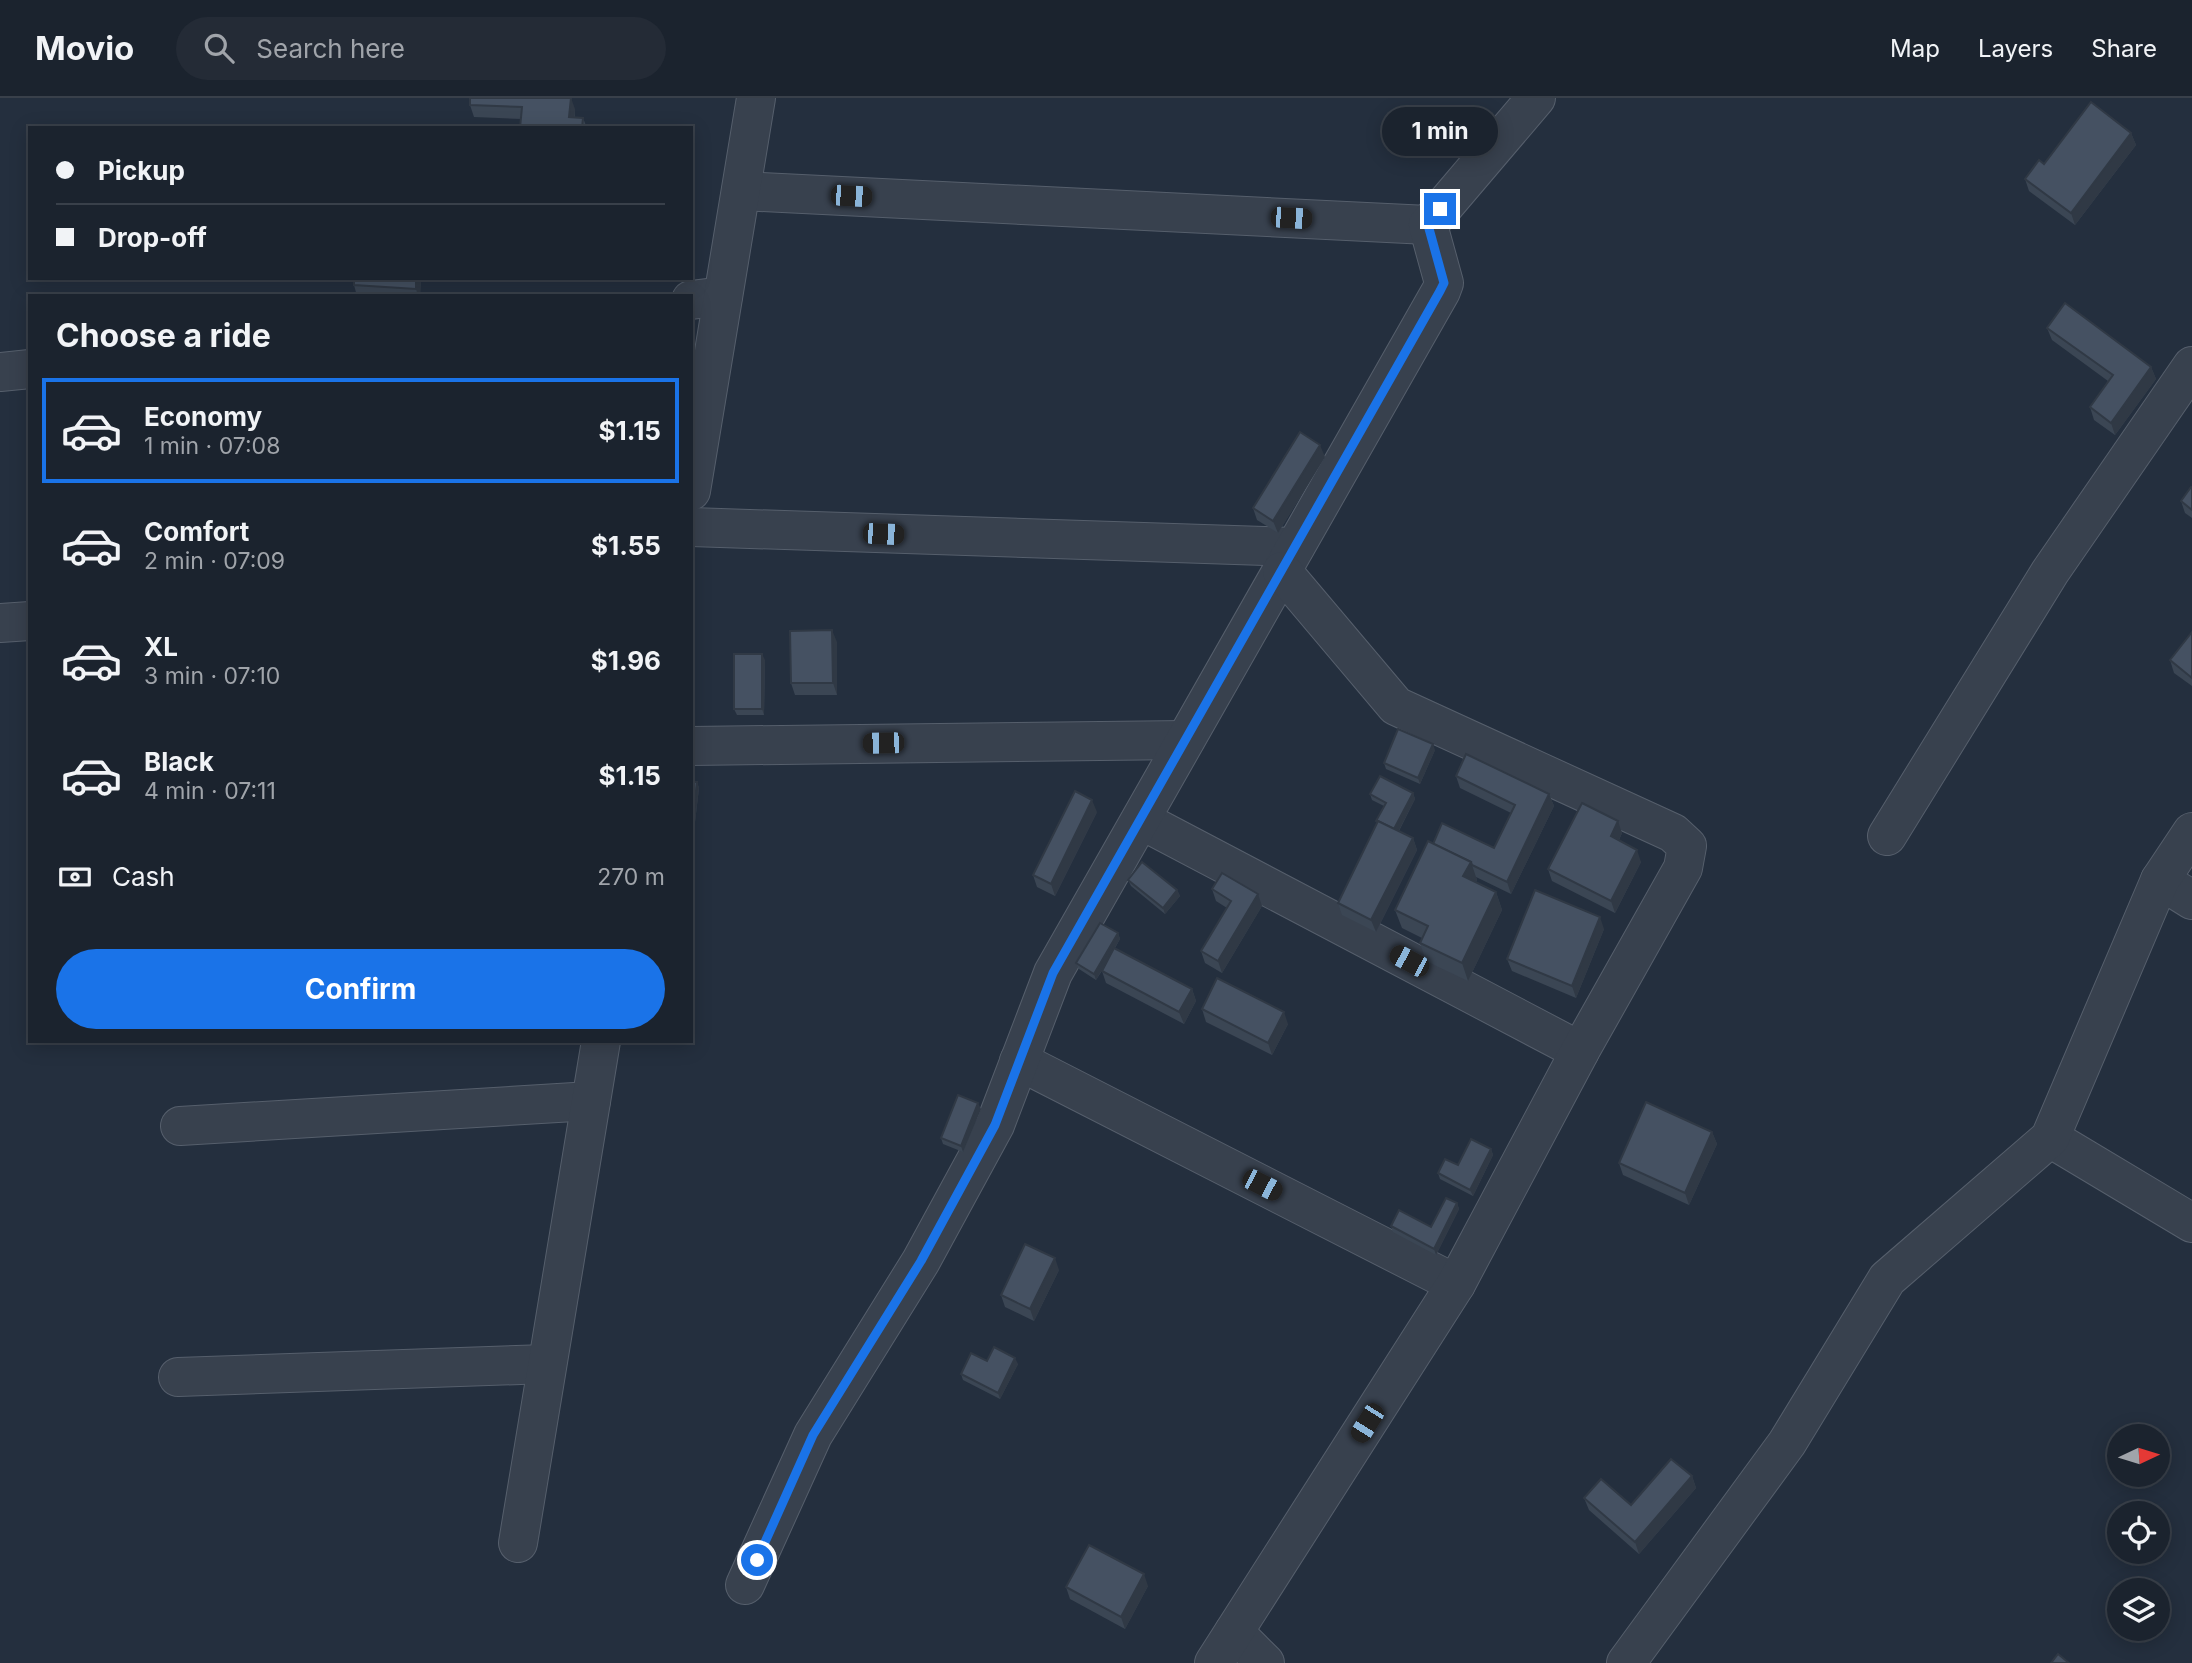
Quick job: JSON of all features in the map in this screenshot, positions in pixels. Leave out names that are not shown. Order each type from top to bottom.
[{"type":"street","points":[[693,467],[707,298],[741,191],[756,98]]},
{"type":"street","points":[[1428,225],[1536,98]]},
{"type":"street","points":[[741,191],[1428,225]]},
{"type":"street","points":[[745,1585],[813,1435],[921,1261],[995,1125],[1053,973],[1440,291],[1444,283],[1428,225]]},
{"type":"street","points":[[1887,836],[2050,572],[2192,366]]},
{"type":"street","points":[[0,372],[28,369]]},
{"type":"street","points":[[693,527],[1288,559]]},
{"type":"street","points":[[1265,1663],[1224,1647],[1456,1284],[1580,1051],[1683,867],[1688,846],[1673,834],[1396,706],[1288,559]]},
{"type":"street","points":[[0,623],[28,621]]},
{"type":"street","points":[[693,746],[1185,740]]},
{"type":"street","points":[[1141,820],[1580,1051]]},
{"type":"street","points":[[1626,1663],[1787,1443],[1887,1279],[2050,1138],[2160,880],[2192,832]]},
{"type":"street","points":[[2160,880],[2192,900]]},
{"type":"street","points":[[518,1543],[600,1043]]},
{"type":"street","points":[[1019,1062],[1456,1284]]},
{"type":"street","points":[[180,1126],[591,1101]]},
{"type":"street","points":[[2050,1138],[2192,1223]]},
{"type":"street","points":[[178,1377],[547,1364]]},
{"type":"building","points":[[470,98],[571,98],[569,117],[583,118],[582,126],[520,126],[522,107],[470,105]]},
{"type":"building","points":[[2091,102],[2131,133],[2071,213],[2025,179],[2039,160],[2044,164]]},
{"type":"building","points":[[354,280],[416,280],[416,289],[354,285]]},
{"type":"building","points":[[2065,303],[2151,367],[2111,423],[2090,407],[2113,375],[2047,328]]},
{"type":"building","points":[[1300,432],[1320,445],[1273,521],[1253,508]]},
{"type":"building","points":[[2192,488],[2192,510],[2181,501]]},
{"type":"building","points":[[832,630],[833,683],[791,683],[790,631]]},
{"type":"building","points":[[2192,632],[2192,678],[2170,660]]},
{"type":"building","points":[[734,654],[762,654],[762,709],[734,709]]},
{"type":"building","points":[[1398,729],[1433,744],[1418,778],[1384,763]]},
{"type":"building","points":[[1466,754],[1549,794],[1507,882],[1433,844],[1442,823],[1494,848],[1515,805],[1456,776]]},
{"type":"building","points":[[1380,776],[1413,793],[1394,829],[1376,821],[1386,803],[1370,794]]},
{"type":"building","points":[[693,782],[697,782],[693,816]]},
{"type":"building","points":[[1075,791],[1092,800],[1051,884],[1033,875]]},
{"type":"building","points":[[1582,803],[1618,821],[1611,836],[1637,850],[1611,901],[1548,869]]},
{"type":"building","points":[[1378,821],[1413,838],[1371,920],[1338,903]]},
{"type":"building","points":[[1428,841],[1471,862],[1463,876],[1496,892],[1462,963],[1420,943],[1428,926],[1395,910]]},
{"type":"building","points":[[1142,862],[1177,890],[1163,908],[1128,880]]},
{"type":"building","points":[[1222,873],[1258,894],[1218,961],[1201,951],[1231,901],[1212,889]]},
{"type":"building","points":[[1535,890],[1600,917],[1572,986],[1507,959]]},
{"type":"building","points":[[1100,923],[1118,933],[1094,974],[1076,963]]},
{"type":"building","points":[[1114,948],[1192,989],[1179,1012],[1102,971]]},
{"type":"building","points":[[1217,978],[1284,1012],[1268,1043],[1202,1009]]},
{"type":"building","points":[[958,1095],[978,1103],[961,1146],[941,1138]]},
{"type":"building","points":[[1646,1102],[1712,1132],[1685,1193],[1619,1163]]},
{"type":"building","points":[[1471,1139],[1491,1149],[1470,1190],[1438,1173],[1445,1159],[1458,1165]]},
{"type":"building","points":[[1446,1198],[1457,1203],[1434,1249],[1391,1226],[1399,1210],[1431,1227]]},
{"type":"building","points":[[1025,1244],[1055,1258],[1030,1309],[1001,1295]]},
{"type":"building","points":[[994,1347],[1015,1358],[998,1393],[961,1374],[971,1353],[987,1361]]},
{"type":"building","points":[[1671,1459],[1692,1476],[1635,1542],[1584,1498],[1601,1479],[1631,1505]]},
{"type":"building","points":[[1089,1545],[1144,1574],[1121,1617],[1066,1587]]},
{"type":"building","points":[[2058,1654],[2069,1663],[2051,1663]]},
{"type":"route","points":[[757,1560],[813,1435],[921,1261],[995,1125],[1053,973],[1440,291],[1444,283],[1428,225],[1440,209]]}]
